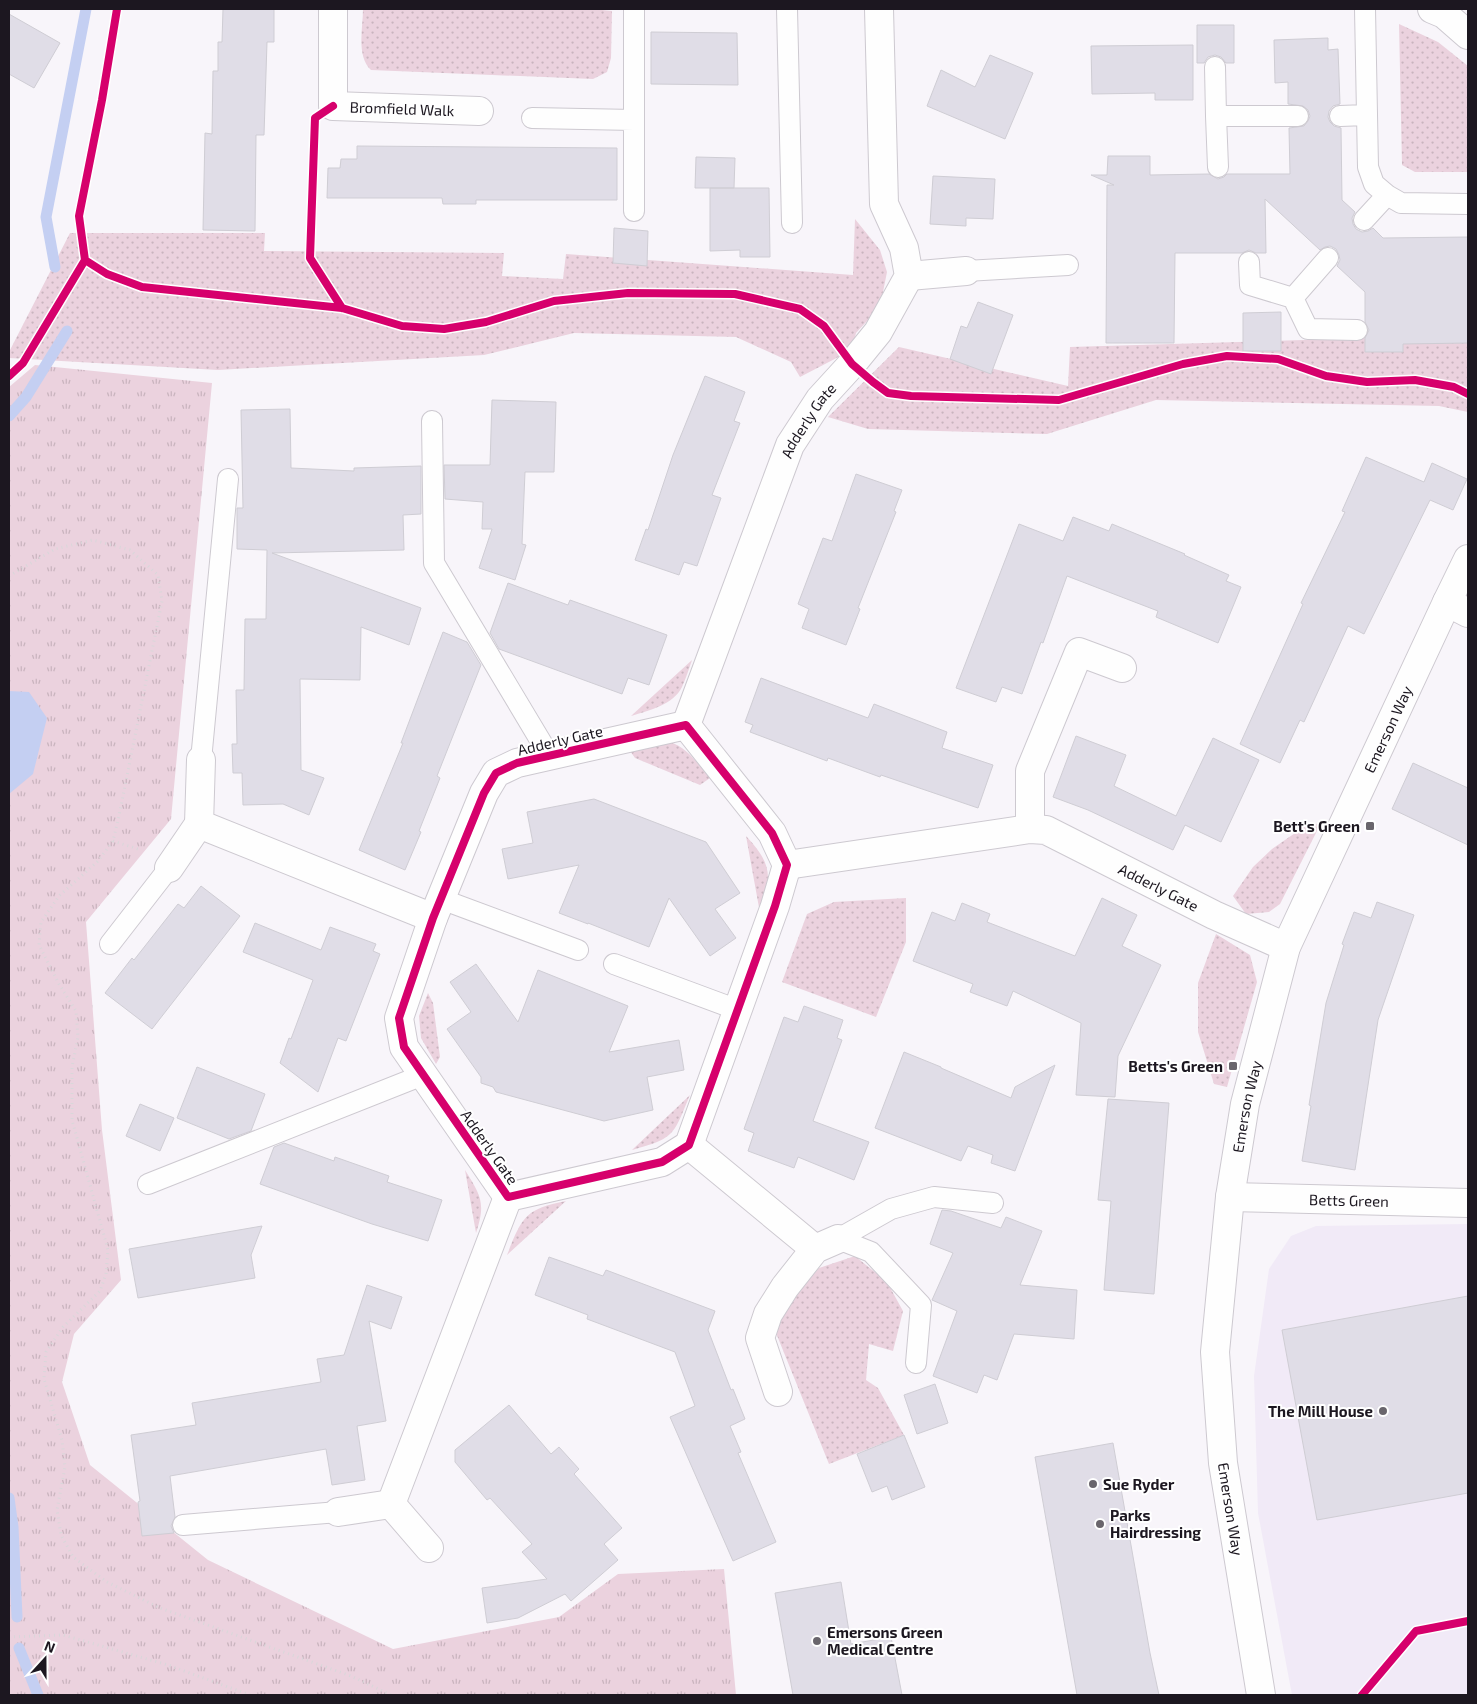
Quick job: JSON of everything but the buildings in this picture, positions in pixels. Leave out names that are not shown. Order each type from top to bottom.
[{"type":"street","name":"Bromfield Walk","points":[[333,9],[333,106],[480,111]]},
{"type":"street","points":[[879,9],[884,204],[904,248],[910,276],[966,271]]},
{"type":"street","points":[[1432,9],[1444,14],[1468,35]]},
{"type":"street","name":"Adderly Gate","points":[[508,1197],[404,1047],[399,1018],[437,908],[484,792],[496,773],[517,763],[686,725],[790,445],[820,399],[878,332],[910,276]]},
{"type":"street","name":"Emerson Way","points":[[1262,1695],[1223,1462],[1215,1352],[1230,1197],[1245,1104],[1286,947],[1457,607],[1468,559]]},
{"type":"street","points":[[1030,830],[1030,771],[1079,652],[1122,668]]},
{"type":"street","points":[[686,725],[772,834],[787,865],[775,906],[689,1145],[827,1244],[785,1287],[768,1314],[760,1338],[778,1392]]},
{"type":"street","points":[[169,868],[199,824],[201,760]]},
{"type":"street","points":[[199,824],[437,908]]},
{"type":"street","name":"Adderly Gate","points":[[787,865],[1030,830],[1046,830],[1214,915],[1286,947]]},
{"type":"street","name":"Adderly Gate","points":[[508,1197],[662,1162],[689,1145]]},
{"type":"street","name":"Adderly Gate","points":[[391,1504],[508,1197]]},
{"type":"street","name":"Betts Green","points":[[1230,1197],[1468,1203]]},
{"type":"street","points":[[338,1512],[391,1504],[429,1548]]},
{"type":"lane","points":[[634,9],[634,211]]},
{"type":"lane","points":[[787,9],[792,223]]},
{"type":"lane","points":[[1365,9],[1368,167],[1374,184],[1387,195],[1401,203],[1468,204]]},
{"type":"lane","points":[[1215,67],[1218,167]]},
{"type":"lane","points":[[1340,116],[1367,115]]},
{"type":"lane","points":[[1216,116],[1298,116]]},
{"type":"lane","points":[[532,118],[634,120]]},
{"type":"lane","points":[[1364,220],[1387,195]]},
{"type":"lane","points":[[1293,298],[1328,258]]},
{"type":"lane","points":[[1249,262],[1250,285],[1293,298],[1308,329],[1357,330]]},
{"type":"lane","points":[[966,271],[1068,265]]},
{"type":"lane","points":[[432,421],[434,563],[549,756]]},
{"type":"lane","points":[[201,760],[228,479]]},
{"type":"lane","points":[[110,944],[169,868]]},
{"type":"lane","points":[[437,908],[578,950]]},
{"type":"lane","points":[[614,964],[738,1010]]},
{"type":"lane","points":[[148,1184],[423,1075]]},
{"type":"lane","points":[[827,1244],[891,1209],[934,1197],[993,1203]]},
{"type":"lane","points":[[827,1244],[871,1252],[921,1305],[916,1363]]},
{"type":"lane","points":[[184,1525],[338,1512]]},
{"type":"path","points":[[9,576],[55,549],[93,540],[130,550],[158,575],[162,601],[113,840],[97,862],[60,896],[41,922],[39,945],[59,984],[76,1011],[78,1037],[72,1067],[72,1120],[108,1250],[106,1274],[100,1291],[63,1327],[46,1352],[44,1378],[62,1440],[65,1467],[57,1510],[61,1535],[73,1557],[107,1582],[160,1608],[351,1676],[391,1695]]},
{"type":"path","points":[[9,1637],[63,1635],[168,1665],[250,1695]]},
{"type":"shaded area","points":[[1468,1224],[1468,1695],[1292,1695],[1258,1513],[1254,1376],[1269,1269],[1291,1236],[1316,1226]]},
{"type":"green space","points":[[363,9],[592,9],[612,11],[611,58],[607,72],[593,79],[371,70],[366,64],[362,50]]},
{"type":"green space","points":[[1399,24],[1438,42],[1468,66],[1468,172],[1415,172],[1402,165]]},
{"type":"green space","points":[[855,219],[880,250],[887,272],[880,307],[856,333],[852,350],[800,377],[791,362],[736,337],[574,333],[484,355],[218,370],[9,358],[9,352],[70,233],[265,233],[264,251],[504,253],[502,276],[563,279],[566,254],[853,275]]},
{"type":"green space","points":[[1468,335],[1468,412],[1439,406],[1156,400],[1047,434],[868,429],[828,417],[899,347],[1068,386],[1070,347]]},
{"type":"green space","points":[[35,365],[212,383],[171,819],[86,922],[102,1130],[121,1280],[74,1334],[62,1382],[90,1465],[208,1560],[393,1649],[559,1617],[618,1574],[724,1569],[736,1695],[9,1695],[9,387]]},
{"type":"green space","points":[[692,660],[682,687],[673,698],[660,706],[631,716]]},
{"type":"green space","points":[[670,742],[687,752],[710,778],[700,785],[635,758],[630,751]]},
{"type":"green space","points":[[1311,822],[1320,825],[1280,904],[1269,912],[1246,914],[1233,896],[1253,867],[1272,849]]},
{"type":"green space","points":[[746,836],[762,856],[768,872],[768,881],[760,913]]},
{"type":"green space","points":[[906,898],[906,942],[876,1017],[782,982],[807,914],[834,902]]},
{"type":"green space","points":[[1216,934],[1250,955],[1257,982],[1227,1087],[1214,1084],[1198,1032],[1198,983]]},
{"type":"green space","points":[[428,993],[433,1003],[440,1057],[436,1064],[421,1038],[419,1016]]},
{"type":"green space","points":[[690,1095],[676,1127],[671,1133],[657,1142],[632,1150]]},
{"type":"green space","points":[[465,1170],[480,1200],[481,1214],[476,1233]]},
{"type":"green space","points":[[566,1201],[507,1255],[521,1223],[527,1217],[542,1207]]},
{"type":"green space","points":[[855,1256],[887,1282],[903,1311],[893,1351],[869,1344],[866,1380],[878,1388],[904,1435],[829,1464],[776,1333],[787,1304],[819,1268]]},
{"type":"water","points":[[9,691],[29,692],[47,718],[33,774],[9,794]]},
{"type":"waterway","points":[[55,267],[46,217],[86,9]]},
{"type":"waterway","points":[[9,416],[26,397],[67,331]]},
{"type":"waterway","points":[[9,1498],[13,1527],[17,1617]]},
{"type":"waterway","points":[[19,1648],[38,1695]]},
{"type":"cycle path","points":[[85,260],[79,216],[102,100],[117,9]]},
{"type":"cycle path","points":[[333,106],[315,118],[310,258],[342,308]]},
{"type":"cycle path","points":[[9,376],[23,363],[85,260],[107,274],[142,287],[342,308],[402,326],[444,329],[486,322],[554,301],[628,293],[735,294],[800,309],[824,326],[852,364],[873,382],[888,393],[911,396],[1059,400],[1183,364],[1227,356],[1278,359],[1326,376],[1367,382],[1415,380],[1454,387],[1468,394]]},
{"type":"cycle path","points":[[686,725],[772,833],[787,865],[775,906],[689,1145],[662,1162],[508,1197],[404,1047],[399,1018],[433,918],[484,793],[496,773],[517,763],[686,725]]},
{"type":"cycle path","points":[[1362,1695],[1416,1631],[1468,1621]]},
{"type":"place","name":"Bett's Green","points":[[1370,826]]},
{"type":"place","name":"Betts's Green","points":[[1233,1066]]},
{"type":"place","name":"The Mill House","points":[[1383,1411]]},
{"type":"place","name":"Sue Ryder","points":[[1093,1484]]},
{"type":"place","name":"Parks Hairdressing","points":[[1100,1524]]},
{"type":"place","name":"Emersons Green Medical Centre","points":[[817,1641]]}]
